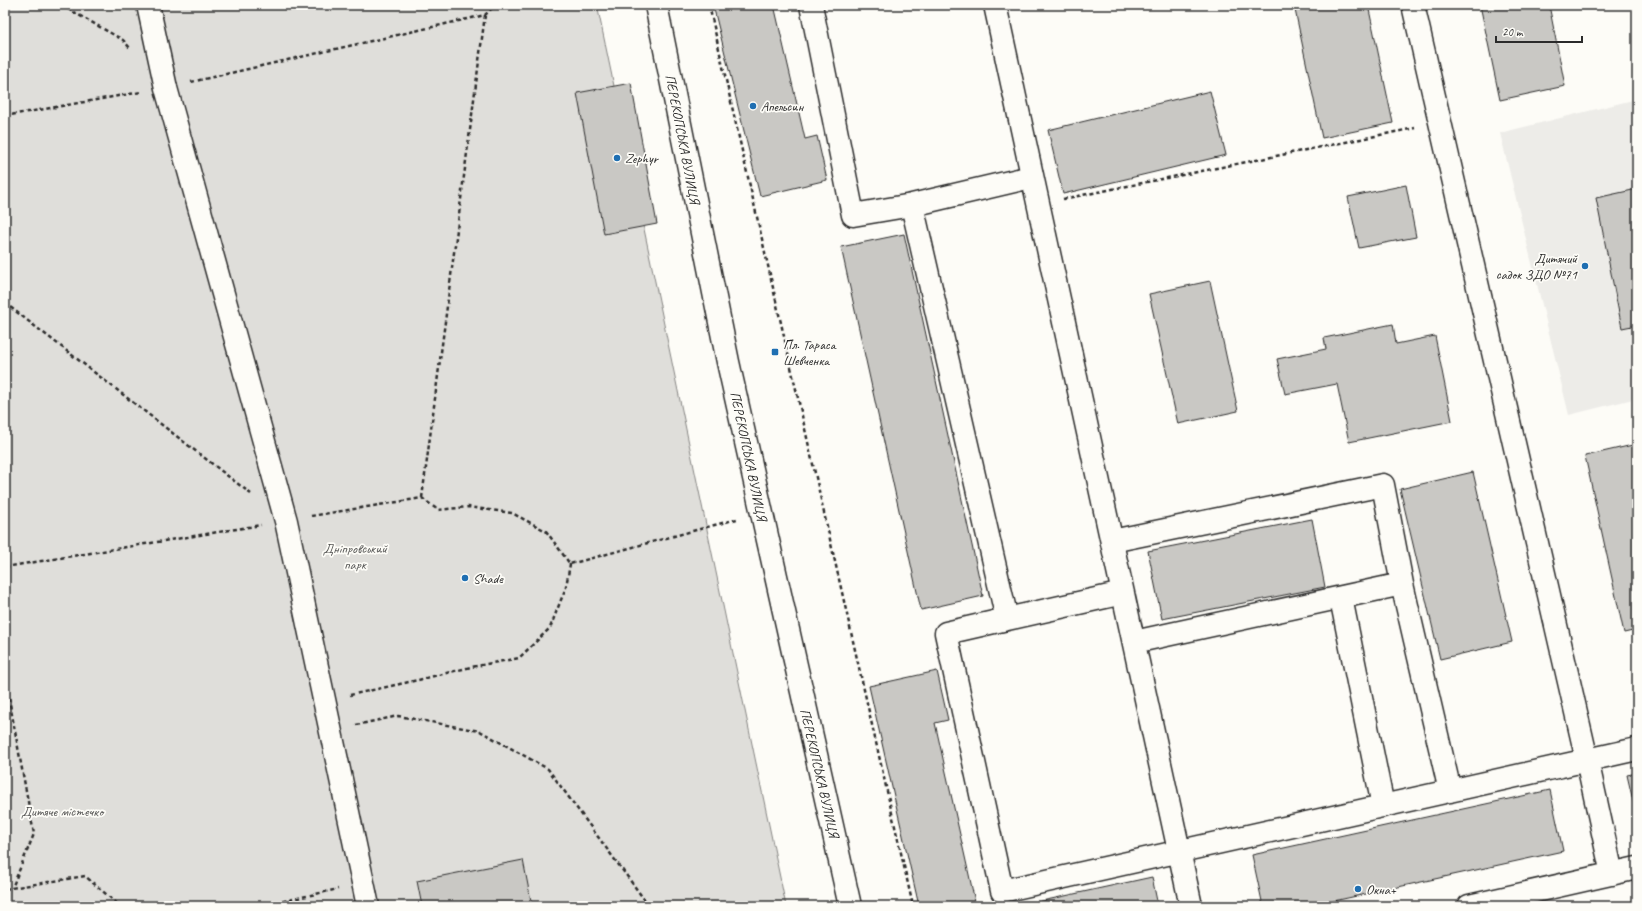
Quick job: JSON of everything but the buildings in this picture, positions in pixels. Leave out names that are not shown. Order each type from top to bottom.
[{"type":"main road","points":[[148,5],[166,88],[286,521],[368,906]]},
{"type":"main road","name":"ПЕРЕКОПСЬКА ВУЛИЦЯ","points":[[656,5],[726,354],[850,906]]},
{"type":"main road","points":[[810,5],[853,215],[912,205],[1031,176]]},
{"type":"main road","points":[[995,5],[1037,204],[1192,906]]},
{"type":"main road","points":[[1413,5],[1439,124],[1588,760],[1612,874]]},
{"type":"main road","points":[[912,205],[1007,619]]},
{"type":"main road","points":[[1112,541],[1383,485],[1402,584],[1450,791]]},
{"type":"main road","points":[[1134,642],[1402,584]]},
{"type":"main road","points":[[1123,593],[946,633],[1002,891],[1637,749]]},
{"type":"main road","points":[[1341,598],[1383,806]]},
{"type":"main road","points":[[1468,906],[1637,868]]},
{"type":"path","points":[[61,5],[123,40],[133,51]]},
{"type":"path","points":[[5,116],[166,88],[485,15],[495,5]]},
{"type":"path","points":[[710,5],[913,906]]},
{"type":"path","points":[[422,498],[485,15]]},
{"type":"path","points":[[1037,204],[1439,124]]},
{"type":"path","points":[[5,303],[254,496]]},
{"type":"path","points":[[5,567],[422,498],[438,510],[468,507],[512,513],[546,531],[570,564],[566,587],[550,628],[519,658],[471,666],[418,680],[324,700]]},
{"type":"path","points":[[570,564],[761,512]]},
{"type":"path","points":[[5,677],[34,834],[12,888]]},
{"type":"path","points":[[330,730],[398,716],[480,731],[548,769],[649,906]]},
{"type":"path","points":[[5,889],[85,876],[120,906]]},
{"type":"path","points":[[262,906],[363,883]]},
{"type":"shaded area","name":"Дитячий садок ЗДО №71","points":[[1637,99],[1637,398],[1569,415],[1500,133]]},
{"type":"green space","name":"Дніпровський парк","points":[[5,5],[597,5],[786,906],[5,906]]},
{"type":"place","name":"Апельсин","points":[[753,106]]},
{"type":"place","name":"Zephyr","points":[[617,158]]},
{"type":"place","name":"Дитячий садок ЗДО №71","points":[[1585,266]]},
{"type":"place","name":"Пл. Тараса Шевченка","points":[[775,352]]},
{"type":"place","name":"Shade","points":[[465,578]]},
{"type":"place","name":"Окна+","points":[[1358,889]]},
{"type":"park label","name":"Дитяче містечко","points":[[62,811]]}]
